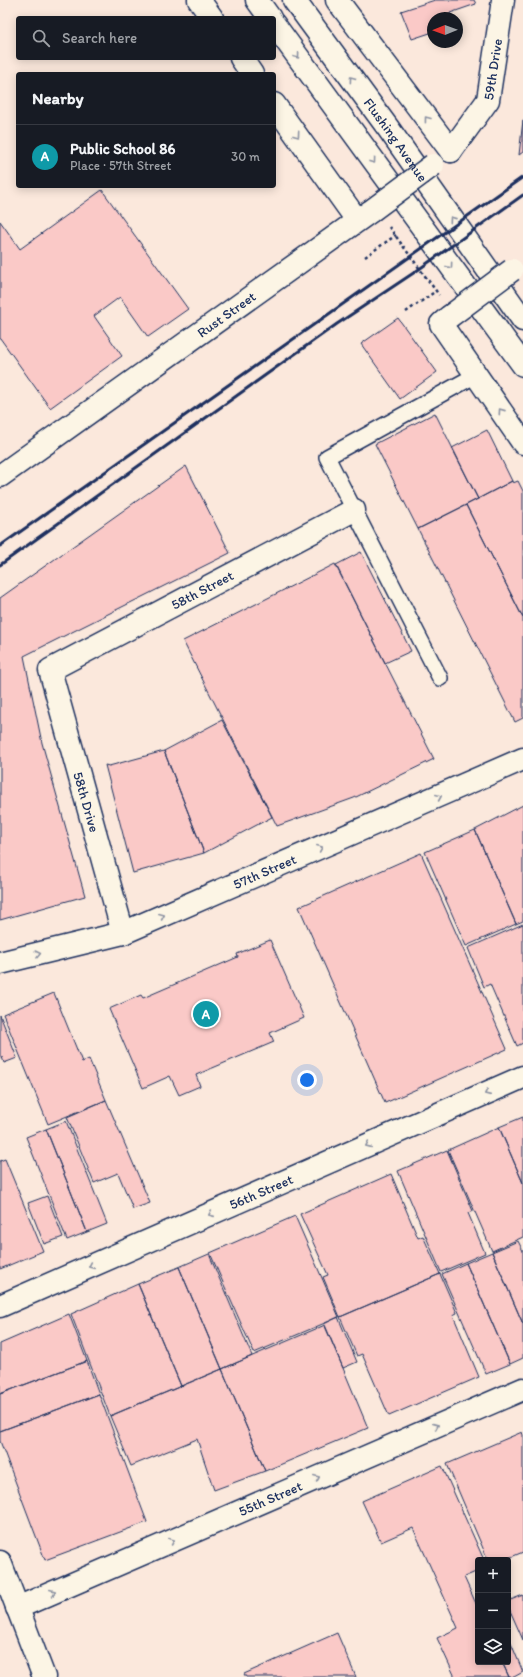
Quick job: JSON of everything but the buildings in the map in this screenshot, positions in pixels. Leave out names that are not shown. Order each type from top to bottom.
[{"type":"main road","points":[[199,0],[211,16]]},
{"type":"main road","points":[[257,0],[269,16]]},
{"type":"main road","name":"Flushing Avenue","points":[[294,0],[388,128],[523,320]]},
{"type":"main road","points":[[337,0],[451,151]]},
{"type":"main road","name":"59th Drive","points":[[451,151],[488,100],[503,0]]},
{"type":"main road","points":[[276,27],[523,365]]},
{"type":"main road","points":[[242,60],[251,72]]},
{"type":"main road","points":[[276,106],[372,218]]},
{"type":"main road","name":"Rust Street","points":[[0,476],[372,218],[451,151]]},
{"type":"main road","points":[[517,266],[440,324],[523,443]]},
{"type":"main road","name":"58th Street","points":[[50,670],[354,510]]},
{"type":"main road","name":"58th Drive","points":[[50,670],[123,933]]},
{"type":"main road","name":"57th Street","points":[[0,963],[123,933],[523,759]]},
{"type":"main road","name":"56th Street","points":[[0,1306],[523,1077]]},
{"type":"main road","name":"55th Street","points":[[17,1608],[523,1389]]},
{"type":"main road","points":[[0,1562],[44,1677]]},
{"type":"lane","points":[[440,678],[327,457],[476,375]]},
{"type":"path","points":[[372,218],[396,235],[440,296]]},
{"type":"path","points":[[365,257],[396,235]]},
{"type":"path","points":[[406,312],[436,291]]},
{"type":"railway","points":[[0,546],[523,177]]},
{"type":"railway","points":[[0,565],[337,324],[415,272],[523,195]]},
{"type":"place","name":"Public School 86","points":[[206,1014]]}]
